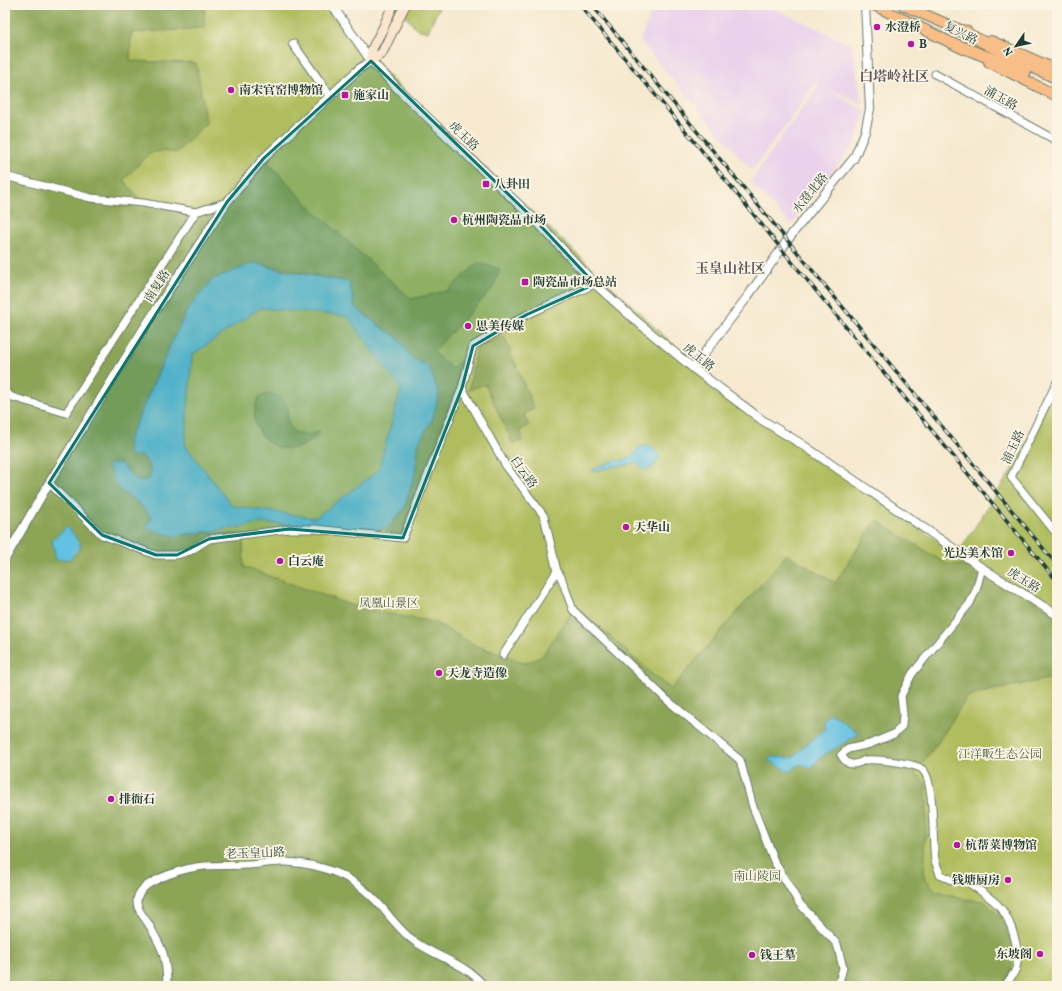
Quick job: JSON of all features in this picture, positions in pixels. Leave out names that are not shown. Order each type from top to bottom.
[{"type":"highway","points":[[960,30],[1057,78]]},
{"type":"highway","points":[[957,45],[1014,66],[1057,86]]},
{"type":"main road","points":[[372,61],[372,49],[393,5]]},
{"type":"main road","name":"南复路","points":[[372,61],[382,53],[405,5]]},
{"type":"main road","name":"复兴路","points":[[874,5],[1057,96]]},
{"type":"main road","name":"复兴路","points":[[903,5],[960,30],[971,32],[1057,70]]},
{"type":"street","name":"虎玉路","points":[[332,5],[372,61],[398,90],[538,223],[595,284],[693,368],[762,420],[803,446],[982,568],[1057,615]]},
{"type":"street","name":"水澄北路","points":[[693,368],[748,296],[792,234],[854,158],[865,132],[870,108],[865,5]]},
{"type":"street","points":[[293,44],[330,96]]},
{"type":"street","name":"南复路","points":[[5,559],[142,331],[227,202],[264,158],[359,69],[372,61]]},
{"type":"street","name":"浦玉路","points":[[935,74],[1057,141]]},
{"type":"street","points":[[5,176],[91,198],[143,203],[196,212],[227,202]]},
{"type":"street","points":[[5,392],[12,397],[66,413],[196,212]]},
{"type":"street","points":[[49,484],[102,535],[156,555],[177,555],[190,551],[209,539],[289,529],[315,529],[403,538],[462,388],[473,346],[526,315],[595,284]]},
{"type":"street","name":"浦玉路","points":[[1057,382],[1011,477],[1057,534]]},
{"type":"street","name":"白云路","points":[[462,388],[506,466],[544,516],[557,571],[573,610],[667,700],[740,760],[753,807],[774,861],[799,902],[837,944],[843,968],[838,986]]},
{"type":"street","points":[[982,568],[976,590],[970,603],[912,674],[901,696],[903,714],[902,726],[894,734],[870,744],[848,749],[841,755],[846,762],[852,764],[865,760],[896,762],[923,770],[926,775],[931,798],[936,860],[940,875],[954,881],[964,879],[977,890],[984,893],[999,906],[1008,921],[1014,936],[1018,957],[1016,970],[1005,986]]},
{"type":"street","points":[[503,655],[557,571]]},
{"type":"street","name":"老玉皇山路","points":[[167,986],[168,975],[163,953],[139,910],[137,898],[140,892],[153,882],[166,876],[204,866],[246,865],[271,862],[313,865],[335,872],[349,879],[369,894],[405,934],[415,942],[464,967],[484,986]]},
{"type":"highlighted area","points":[[371,61],[538,223],[595,284],[526,315],[473,346],[462,388],[403,538],[289,529],[209,539],[177,555],[156,555],[102,535],[49,483],[227,202],[264,158]]},
{"type":"shaded area","points":[[654,5],[767,5],[852,45],[862,104],[825,87],[866,112],[854,145],[791,225],[750,182],[819,84],[816,83],[752,171],[640,41]]},
{"type":"green space","name":"凤凰山景区","points":[[5,5],[333,5],[363,47],[392,80],[712,381],[957,555],[1020,457],[1057,382],[1057,986],[5,986]]},
{"type":"green space","name":"凤凰山景区","points":[[5,5],[205,5],[204,28],[131,33],[130,61],[196,63],[206,123],[176,153],[161,151],[149,153],[124,180],[143,203],[196,212],[227,202],[264,158],[311,208],[411,299],[447,291],[478,263],[500,269],[492,289],[433,352],[451,368],[471,354],[462,388],[405,533],[385,533],[404,509],[415,474],[418,444],[433,418],[439,394],[429,367],[412,358],[398,339],[355,307],[349,282],[255,263],[188,309],[128,441],[141,453],[148,463],[150,468],[149,479],[137,481],[120,463],[119,489],[141,505],[152,518],[146,527],[174,536],[209,532],[243,535],[244,567],[362,609],[434,622],[477,646],[526,663],[542,656],[576,606],[653,675],[671,689],[787,554],[835,583],[876,520],[945,563],[982,568],[1057,615],[1057,677],[971,695],[966,699],[937,744],[915,772],[926,784],[927,807],[924,877],[935,890],[965,899],[984,901],[1001,917],[1014,952],[1010,975],[1002,986],[5,986]]},
{"type":"green space","points":[[407,5],[440,5],[428,32],[417,29],[403,14]]},
{"type":"green space","points":[[504,336],[534,409],[524,414],[529,426],[520,430],[523,440],[513,444],[485,384],[469,390],[476,348]]},
{"type":"green space","points":[[268,394],[276,395],[285,402],[288,409],[288,423],[290,428],[294,431],[306,435],[320,431],[309,442],[296,448],[284,448],[272,444],[262,436],[256,425],[255,412],[259,397]]},
{"type":"water","points":[[255,263],[285,271],[349,282],[355,307],[379,326],[397,337],[412,358],[429,367],[439,394],[433,418],[418,444],[415,474],[404,509],[386,528],[362,532],[325,527],[260,523],[235,528],[174,536],[145,528],[152,518],[141,505],[119,489],[107,465],[120,463],[137,481],[149,479],[150,469],[148,464],[143,456],[130,456],[128,441],[188,309],[213,279]],"holes":[[[260,308],[347,316],[401,389],[378,471],[315,518],[232,506],[185,445],[192,355]]]},
{"type":"water","points":[[648,445],[655,450],[660,458],[652,468],[644,470],[636,462],[624,466],[616,466],[592,472],[593,469],[616,460],[623,461],[634,455],[638,448]]},
{"type":"water","points":[[67,527],[81,546],[70,559],[56,560],[52,540]]},
{"type":"water","points":[[831,713],[860,734],[852,737],[824,755],[817,761],[812,769],[800,764],[790,772],[768,760],[771,757],[794,757],[803,747],[824,730],[825,727],[823,723]]},
{"type":"railway","points":[[580,5],[1057,581]]},
{"type":"railway","points":[[592,5],[1057,565]]},
{"type":"place","name":"水澄桥","points":[[877,27]]},
{"type":"place","name":"B","points":[[911,44]]},
{"type":"place","name":"南宋官窑博物馆","points":[[231,90]]},
{"type":"place","name":"施家山","points":[[345,95]]},
{"type":"place","name":"八卦田","points":[[486,184]]},
{"type":"place","name":"杭州陶瓷品市场","points":[[454,220]]},
{"type":"place","name":"陶瓷品市场总站","points":[[525,282]]},
{"type":"place","name":"思美传媒","points":[[468,326]]},
{"type":"place","name":"天华山","points":[[626,527]]},
{"type":"place","name":"光达美术馆","points":[[1011,553]]},
{"type":"place","name":"白云庵","points":[[280,561]]},
{"type":"place","name":"天龙寺造像","points":[[439,673]]},
{"type":"place","name":"排衙石","points":[[111,799]]},
{"type":"place","name":"杭帮菜博物馆","points":[[957,845]]},
{"type":"place","name":"钱塘厨房","points":[[1008,880]]},
{"type":"place","name":"东坡阁","points":[[1040,954]]},
{"type":"place","name":"钱王墓","points":[[752,955]]},
{"type":"district","name":"白塔岭社区","points":[[894,76]]},
{"type":"district","name":"玉皇山社区","points":[[730,268]]},
{"type":"park label","name":"江洋畈生态公园","points":[[1000,754]]},
{"type":"park label","name":"南山陵园","points":[[757,876]]}]
